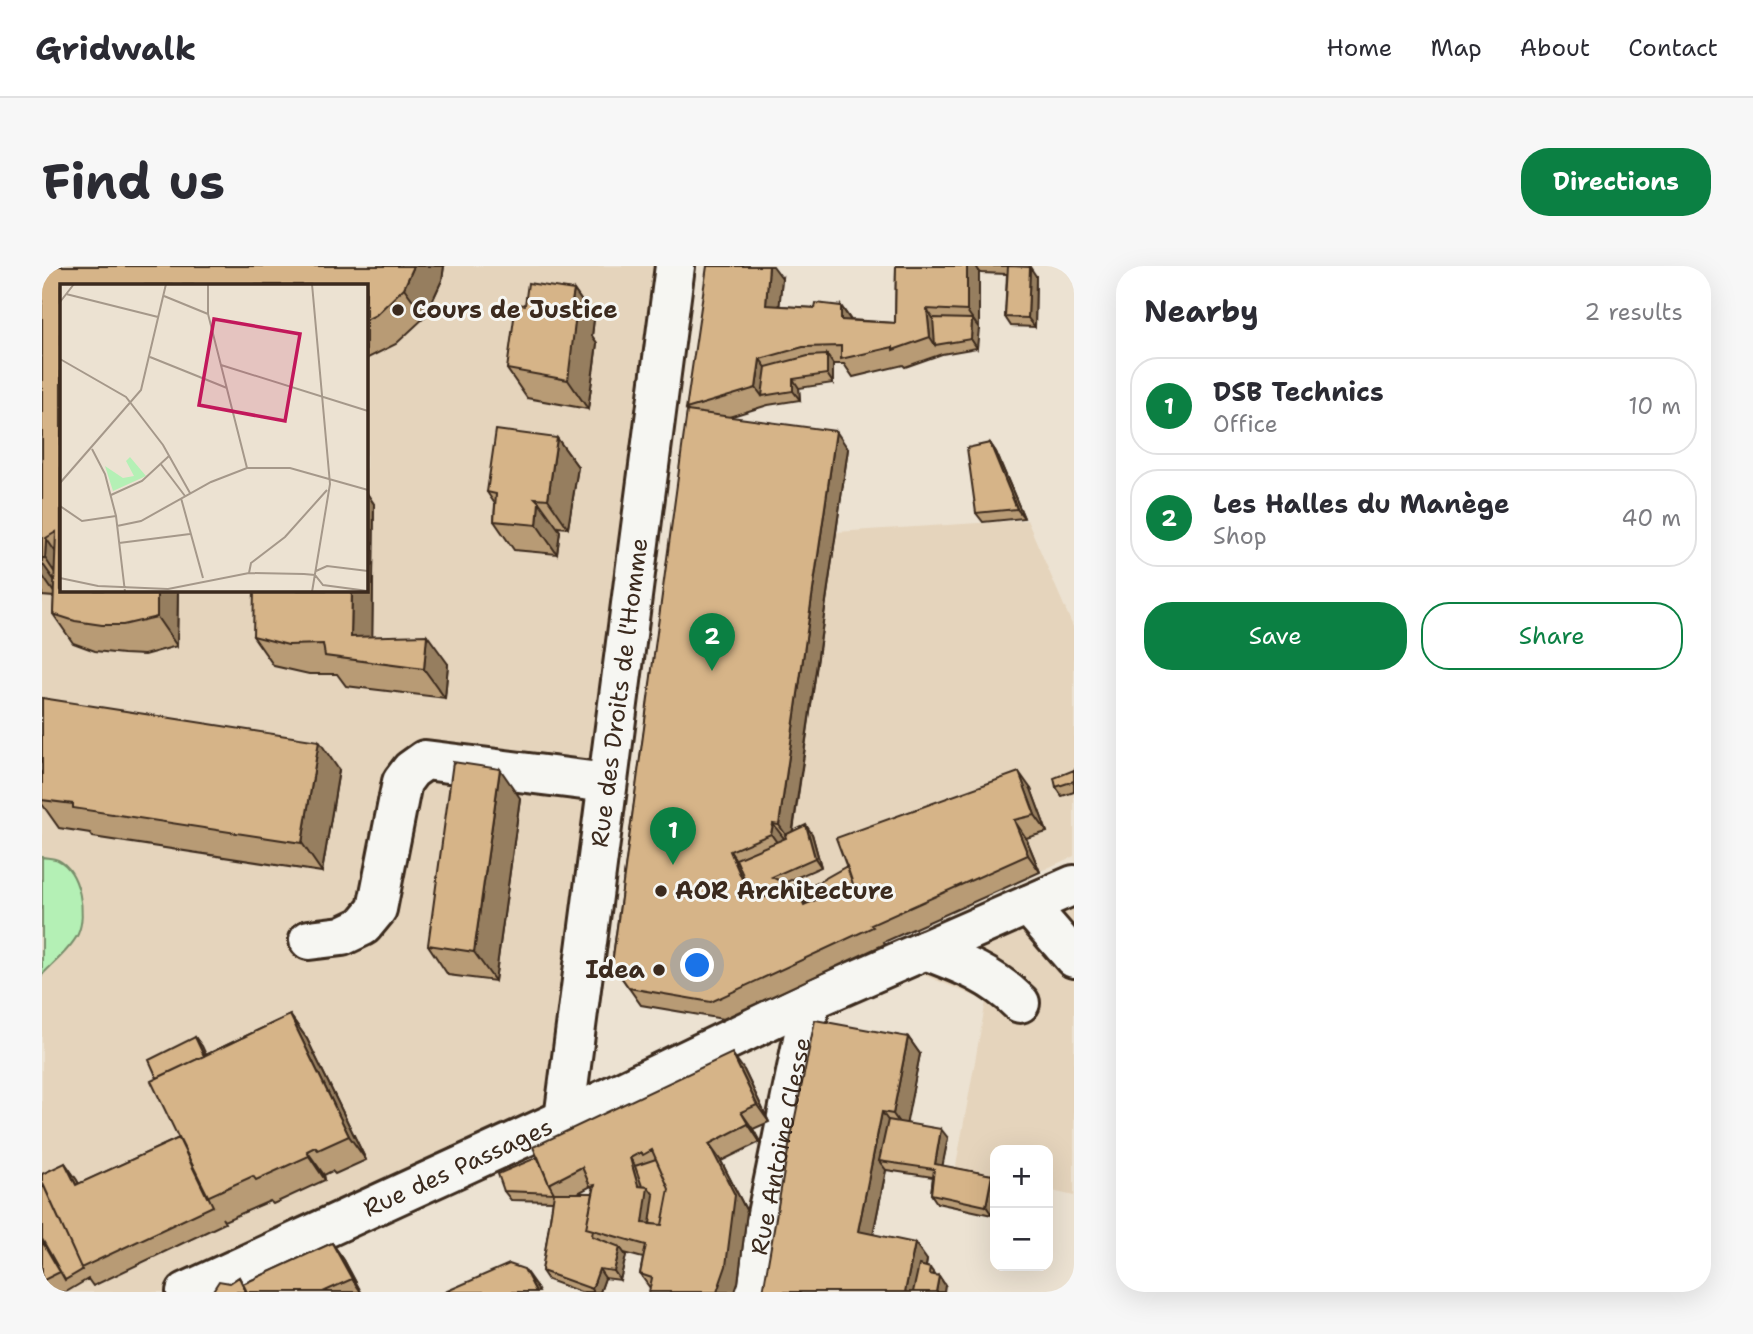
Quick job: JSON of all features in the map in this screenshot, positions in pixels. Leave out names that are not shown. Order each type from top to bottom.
[{"type":"street","name":"Rue des Droits de l'Homme","points":[[564,1119],[675,266]]},
{"type":"street","points":[[309,940],[342,936],[363,926],[377,909],[402,782],[411,770],[425,760],[607,783]]},
{"type":"street","name":"Rue des Passages","points":[[186,1292],[564,1119],[811,1000],[1074,885]]},
{"type":"street","points":[[1028,905],[1074,958]]},
{"type":"street","points":[[925,950],[970,967],[999,982],[1020,1003]]},
{"type":"street","name":"Rue Antoine Clesse","points":[[751,1292],[811,1000]]},
{"type":"shaded area","points":[[42,266],[675,266],[564,1119],[186,1292],[42,1292]]},
{"type":"shaded area","points":[[706,427],[848,449],[836,532],[1027,520],[1074,629],[1074,856],[884,942],[701,955],[723,1019],[641,1005],[624,981]]},
{"type":"shaded area","points":[[1074,885],[1074,1196],[1053,1191],[1053,1145],[990,1145],[990,1178],[955,1171],[986,1001],[895,963]]},
{"type":"green space","points":[[42,857],[58,860],[72,873],[80,894],[82,916],[75,940],[42,975]]},
{"type":"building","points":[[42,266],[414,266],[404,288],[376,315],[368,319],[368,284],[60,284],[60,592],[157,592],[157,617],[123,625],[102,625],[53,614],[56,532],[46,538],[45,558],[42,558]]},
{"type":"building","points":[[707,266],[769,266],[766,305],[815,308],[816,303],[841,306],[841,320],[895,323],[896,266],[967,266],[967,311],[927,309],[930,337],[893,350],[893,347],[841,359],[841,346],[803,347],[760,359],[756,388],[686,409]]},
{"type":"building","points":[[1008,266],[1030,267],[1028,318],[1005,317]]},
{"type":"building","points":[[528,283],[574,290],[570,313],[576,314],[568,380],[507,369],[516,304],[525,305]]},
{"type":"building","points":[[933,318],[972,319],[971,339],[935,345]]},
{"type":"building","points":[[827,355],[827,374],[793,379],[793,391],[762,396],[766,367],[808,356]]},
{"type":"building","points":[[687,411],[836,431],[779,825],[773,824],[771,834],[730,851],[742,879],[759,900],[795,884],[804,905],[853,884],[836,838],[1019,772],[1035,815],[1014,820],[1028,855],[871,925],[873,927],[711,1002],[629,988],[612,964]]},
{"type":"building","points":[[496,430],[557,438],[548,499],[535,498],[539,502],[537,525],[494,521],[496,494],[487,492]]},
{"type":"building","points":[[990,443],[1017,509],[976,513],[967,448]]},
{"type":"building","points":[[254,592],[352,592],[351,637],[427,635],[424,669],[325,656],[323,644],[288,645],[253,636]]},
{"type":"building","points":[[42,698],[319,741],[302,843],[73,808],[73,804],[42,800]]},
{"type":"building","points":[[453,762],[500,769],[474,952],[428,945]]},
{"type":"building","points":[[1074,770],[1074,781],[1056,787],[1054,778]]},
{"type":"building","points":[[806,825],[815,858],[772,877],[790,886],[759,900],[747,885],[736,859],[786,838],[785,835]]},
{"type":"building","points":[[847,866],[853,884],[806,904],[801,892]]},
{"type":"building","points":[[290,1015],[349,1136],[318,1150],[315,1147],[307,1151],[309,1156],[256,1180],[253,1176],[207,1197],[151,1081]]},
{"type":"building","points":[[815,1020],[908,1037],[893,1114],[882,1112],[858,1231],[915,1243],[905,1292],[763,1292]]},
{"type":"building","points":[[195,1037],[204,1056],[157,1078],[149,1060]]},
{"type":"building","points":[[732,1053],[757,1105],[741,1112],[748,1124],[709,1144],[735,1195],[726,1266],[717,1292],[649,1292],[652,1278],[640,1274],[646,1245],[586,1228],[595,1185],[590,1186],[582,1167],[549,1184],[533,1147]],"holes":[[[652,1150],[669,1189],[662,1225],[643,1223],[648,1187],[638,1186],[630,1158]]]},
{"type":"building","points":[[888,1120],[941,1129],[935,1164],[990,1175],[986,1206],[931,1194],[934,1169],[879,1161]]},
{"type":"building","points":[[179,1138],[213,1206],[81,1268],[42,1182],[42,1174],[65,1163],[76,1185]]},
{"type":"building","points":[[538,1157],[554,1193],[504,1191],[498,1174]]},
{"type":"building","points":[[656,1159],[669,1189],[662,1225],[650,1224],[654,1195],[648,1187],[642,1186],[635,1166]]},
{"type":"building","points":[[44,1186],[82,1270],[65,1280],[42,1239]]},
{"type":"building","points":[[554,1193],[593,1193],[586,1228],[593,1230],[592,1236],[620,1247],[614,1271],[599,1269],[592,1289],[542,1271]]},
{"type":"building","points":[[42,1241],[60,1272],[42,1281]]},
{"type":"building","points":[[332,1243],[352,1279],[323,1292],[247,1292],[243,1284]]},
{"type":"building","points":[[509,1264],[524,1269],[536,1292],[445,1292]]},
{"type":"building","points":[[919,1265],[930,1268],[929,1274],[939,1276],[936,1292],[913,1292]]},
{"type":"building","points":[[239,1277],[246,1292],[212,1292],[219,1281],[230,1283]]},
{"type":"place","name":"Cours de Justice","points":[[398,310]]},
{"type":"place","name":"Les Halles du Manège","points":[[712,671]]},
{"type":"place","name":"DSB Technics","points":[[673,865]]},
{"type":"place","name":"AOR Architecture","points":[[661,891]]},
{"type":"place","name":"Idea","points":[[659,970]]}]
